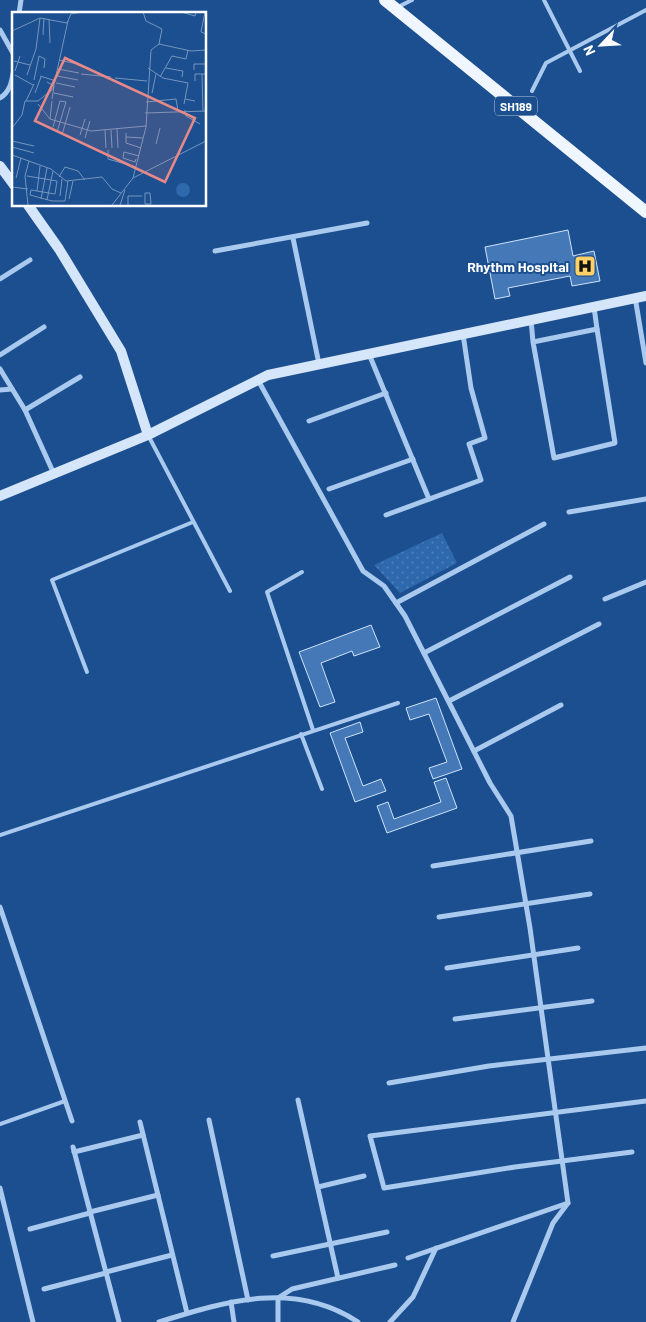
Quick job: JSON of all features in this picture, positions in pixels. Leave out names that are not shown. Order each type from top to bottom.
[{"type":"main road","name":"SH189","points":[[385,0],[646,212]]},
{"type":"street","points":[[0,30],[12,51]]},
{"type":"street","points":[[0,98],[6,94],[12,83]]},
{"type":"street","points":[[1,169],[12,183]]},
{"type":"street","points":[[29,206],[59,250],[121,351],[148,436]]},
{"type":"street","points":[[214,252],[367,223]]},
{"type":"street","points":[[293,238],[319,364]]},
{"type":"street","points":[[0,279],[30,260]]},
{"type":"street","points":[[0,496],[148,436],[268,375],[641,296],[646,363]]},
{"type":"street","points":[[531,319],[533,342],[554,458],[615,443],[593,306]]},
{"type":"street","points":[[0,355],[44,327]]},
{"type":"street","points":[[533,342],[597,329]]},
{"type":"street","points":[[386,515],[481,480],[469,444],[484,438],[471,388],[462,334]]},
{"type":"street","points":[[369,353],[429,499]]},
{"type":"street","points":[[0,369],[25,410],[54,474]]},
{"type":"street","points":[[25,410],[80,377]]},
{"type":"street","points":[[258,380],[363,571],[384,586],[396,603],[474,751],[511,816],[534,955],[568,1203],[553,1223],[513,1322]]},
{"type":"street","points":[[0,390],[12,389]]},
{"type":"street","points":[[309,421],[386,393]]},
{"type":"street","points":[[330,489],[412,459]]},
{"type":"street","points":[[569,512],[646,499]]},
{"type":"street","points":[[396,603],[544,524]]},
{"type":"street","points":[[424,653],[570,577]]},
{"type":"street","points":[[605,599],[646,582]]},
{"type":"street","points":[[449,701],[600,624]]},
{"type":"street","points":[[474,751],[561,705]]},
{"type":"street","points":[[433,866],[591,841]]},
{"type":"street","points":[[439,917],[590,894]]},
{"type":"street","points":[[0,907],[72,1121]]},
{"type":"street","points":[[447,968],[578,948]]},
{"type":"street","points":[[455,1020],[592,1001]]},
{"type":"street","points":[[389,1083],[490,1066],[646,1048]]},
{"type":"street","points":[[298,1100],[338,1278]]},
{"type":"street","points":[[632,1152],[514,1167],[384,1188],[370,1136],[646,1101]]},
{"type":"street","points":[[209,1120],[248,1300]]},
{"type":"street","points":[[140,1122],[187,1313]]},
{"type":"street","points":[[119,1322],[73,1150],[143,1135]]},
{"type":"street","points":[[318,1187],[364,1176]]},
{"type":"street","points":[[0,1188],[34,1322]]},
{"type":"street","points":[[30,1229],[158,1195]]},
{"type":"street","points":[[408,1258],[568,1203]]},
{"type":"street","points":[[273,1256],[387,1232]]},
{"type":"street","points":[[390,1322],[413,1297],[436,1248]]},
{"type":"street","points":[[44,1289],[172,1255]]},
{"type":"street","points":[[278,1298],[292,1289],[396,1265]]},
{"type":"street","points":[[278,1298],[278,1322]]},
{"type":"street","points":[[159,1322],[231,1302],[278,1298],[309,1300],[338,1309],[358,1322]]},
{"type":"street","points":[[231,1302],[234,1322]]},
{"type":"lane","points":[[396,8],[412,0]]},
{"type":"lane","points":[[544,0],[580,71]]},
{"type":"lane","points":[[532,91],[546,62],[646,10]]},
{"type":"lane","points":[[148,436],[230,591]]},
{"type":"lane","points":[[87,672],[52,580],[193,522]]},
{"type":"lane","points":[[302,572],[267,592],[313,730]]},
{"type":"lane","points":[[0,835],[398,702]]},
{"type":"lane","points":[[301,734],[322,789]]},
{"type":"lane","points":[[0,1124],[65,1101]]},
{"type":"shaded area","points":[[442,533],[457,563],[400,593],[374,565]]},
{"type":"building","points":[[568,230],[573,256],[594,251],[600,281],[572,286],[570,276],[508,288],[510,296],[495,299],[485,247]]},
{"type":"building","points":[[371,625],[380,647],[354,656],[352,651],[321,663],[335,702],[320,707],[299,652]]},
{"type":"building","points":[[436,698],[462,769],[433,779],[429,768],[447,762],[429,714],[410,720],[406,708]]},
{"type":"building","points":[[360,722],[363,732],[345,738],[363,786],[381,779],[386,791],[355,802],[330,733]]},
{"type":"building","points":[[446,778],[457,808],[387,833],[377,806],[388,802],[394,819],[441,802],[434,782]]},
{"type":"place","name":"Rhythm Hospital","points":[[585,266]]}]
